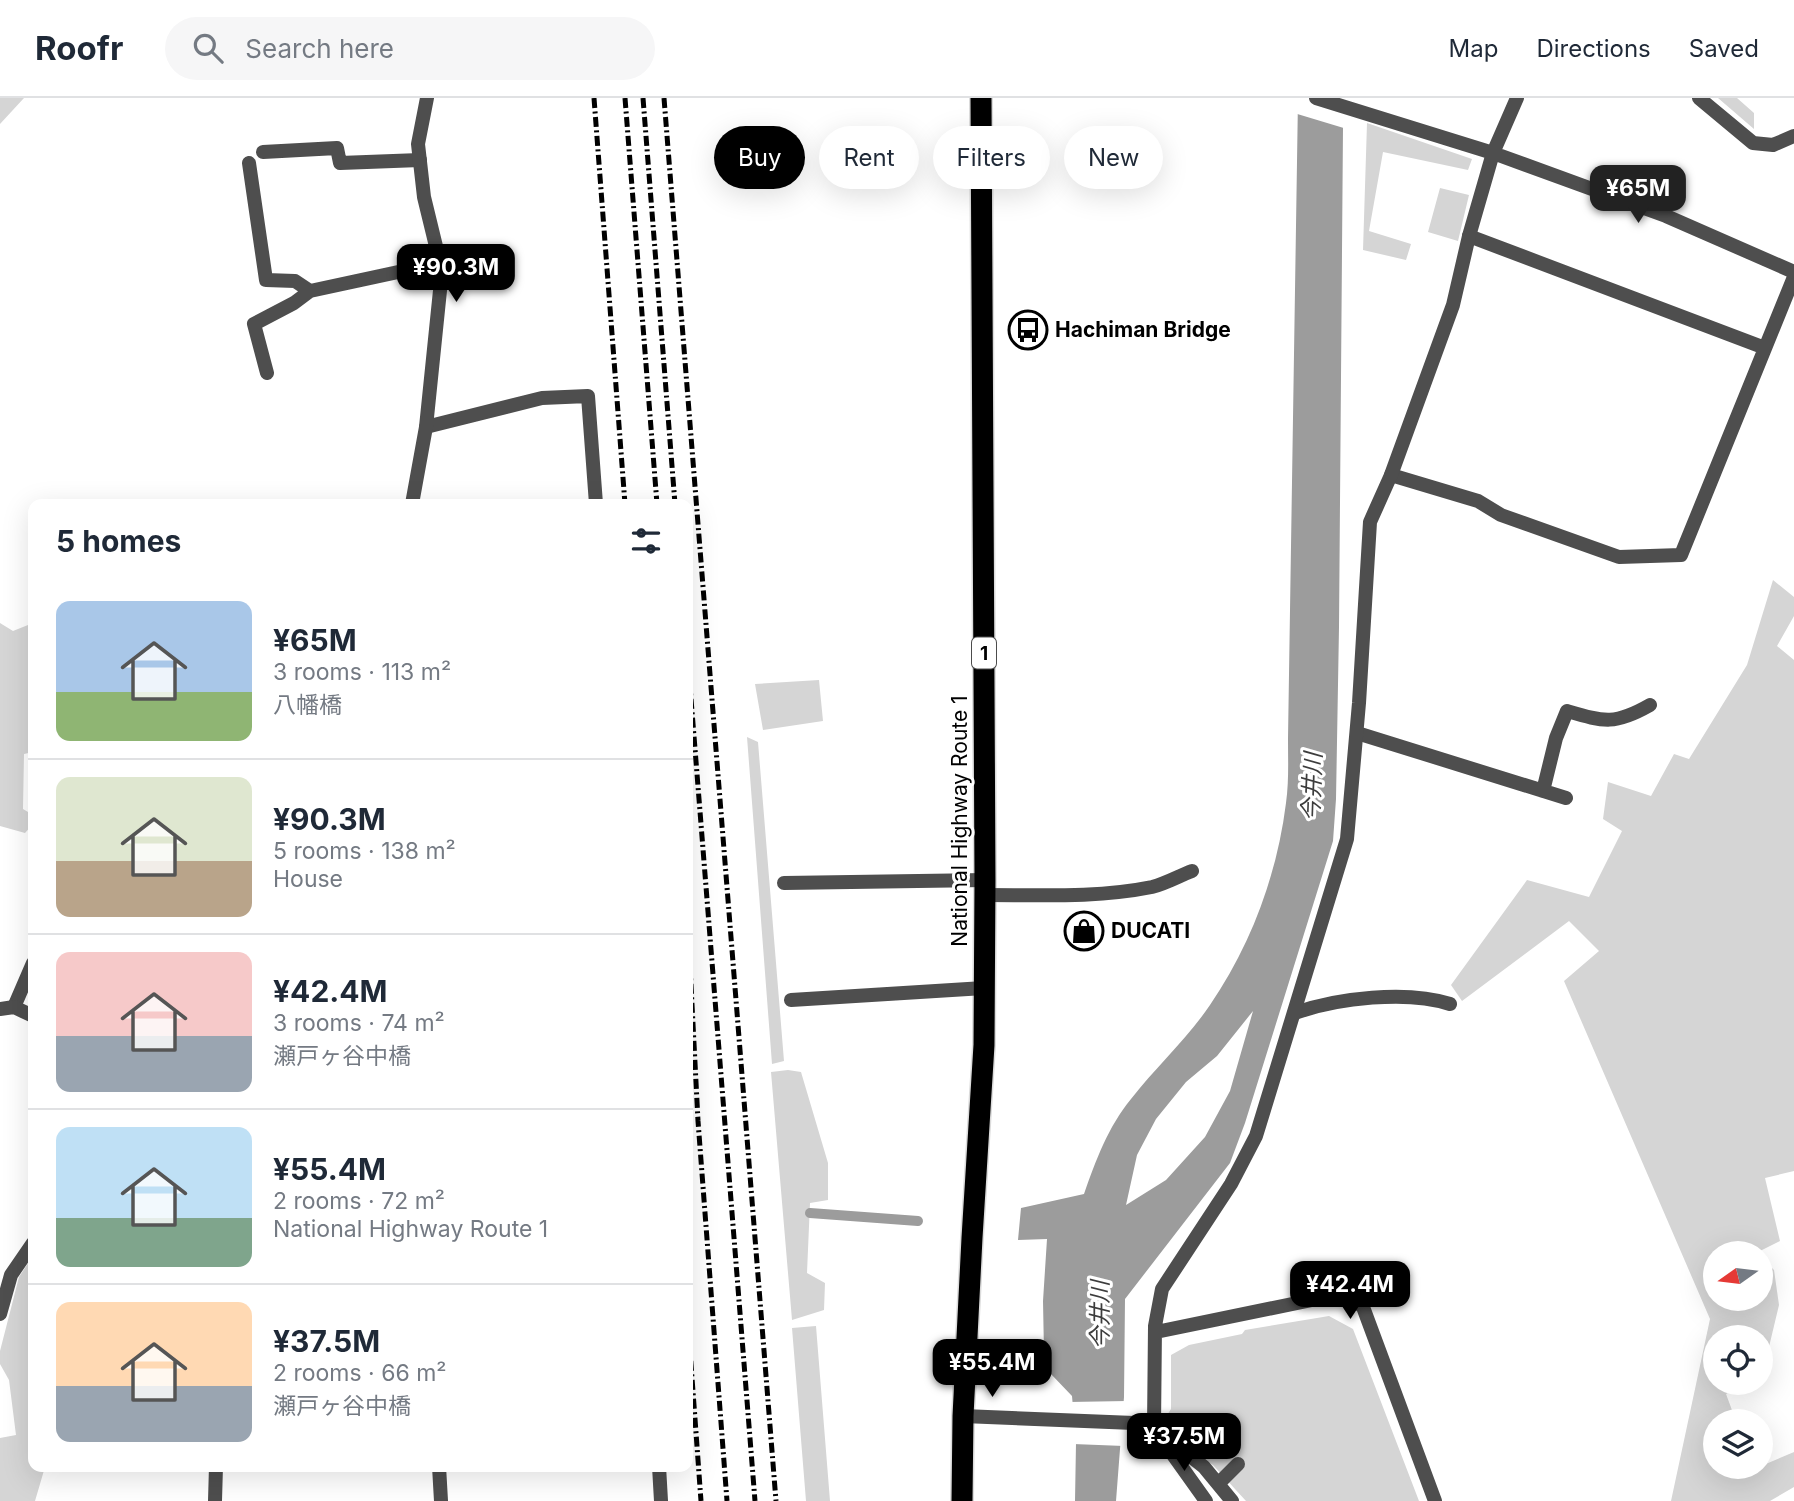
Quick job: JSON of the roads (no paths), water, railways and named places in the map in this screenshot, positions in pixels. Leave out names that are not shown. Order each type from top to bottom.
[{"type":"highway","name":"National Highway Route 1","points":[[962,1501],[963,1416],[973,1208],[984,1045],[981,98]]},
{"type":"street","points":[[413,499],[426,427],[442,271],[424,197],[418,144],[427,98]]},
{"type":"street","points":[[1316,98],[1493,153],[1666,216],[1794,272]]},
{"type":"street","points":[[1206,1501],[1154,1427],[1156,1332],[1162,1289],[1231,1184],[1255,1136],[1295,1013],[1346,839],[1357,733],[1370,523],[1391,475],[1453,305],[1493,153],[1517,98]]},
{"type":"street","points":[[1699,98],[1753,143],[1773,145],[1794,136]]},
{"type":"street","points":[[263,152],[337,148],[340,163],[420,160]]},
{"type":"street","points":[[249,163],[266,280],[295,281],[310,291]]},
{"type":"street","points":[[1469,236],[1765,348]]},
{"type":"street","points":[[267,373],[254,324],[294,303],[310,291],[440,263]]},
{"type":"street","points":[[1391,475],[1478,501],[1501,515],[1619,557],[1681,555],[1794,277]]},
{"type":"street","points":[[426,427],[542,398],[588,396],[596,499]]},
{"type":"street","points":[[1543,791],[1556,738],[1567,711],[1597,720],[1615,721],[1650,705]]},
{"type":"street","points":[[1357,733],[1566,798]]},
{"type":"street","points":[[784,884],[985,887],[1080,895],[1154,886],[1192,871]]},
{"type":"street","points":[[28,972],[7,1008],[28,1014]]},
{"type":"street","points":[[791,1000],[984,988]]},
{"type":"street","points":[[1295,1013],[1322,1003],[1387,998],[1432,998],[1450,1004]]},
{"type":"street","points":[[0,1314],[11,1275],[28,1250]]},
{"type":"street","points":[[1156,1332],[1336,1295],[1350,1297],[1363,1307],[1436,1501]]},
{"type":"street","points":[[963,1416],[1134,1423],[1154,1427],[1204,1467],[1232,1501]]},
{"type":"street","points":[[1218,1484],[1238,1464]]},
{"type":"street","points":[[215,1501],[216,1472]]},
{"type":"street","points":[[439,1472],[440,1501]]},
{"type":"street","points":[[659,1472],[661,1501]]},
{"type":"water","name":"今井川","points":[[1298,98],[1343,127],[1339,627],[1333,841],[1245,1123],[1230,1163],[1125,1299],[1124,1397],[1116,1501],[1075,1501],[1076,1443],[1072,1396],[1050,1373],[1044,1353],[1043,1301],[1047,1239],[1018,1240],[1021,1208],[1084,1194],[1103,1144],[1123,1110],[1191,1030],[1225,982],[1250,934],[1276,856],[1287,795]],"holes":[[[1253,1011],[1230,1091],[1205,1137],[1166,1180],[1126,1205],[1137,1155],[1156,1119],[1186,1082],[1217,1056]]]},
{"type":"waterway","points":[[810,1213],[918,1221]]},
{"type":"railway","points":[[594,98],[625,499]]},
{"type":"railway","points":[[625,98],[657,499]]},
{"type":"railway","points":[[643,98],[675,499]]},
{"type":"railway","points":[[664,98],[776,1501]]},
{"type":"railway","points":[[693,724],[755,1501]]},
{"type":"railway","points":[[693,1024],[727,1501]]},
{"type":"railway","points":[[693,1391],[701,1501]]},
{"type":"place","name":"Hachiman Bridge","points":[[1028,330]]},
{"type":"place","name":"DUCATI","points":[[1084,931]]}]
